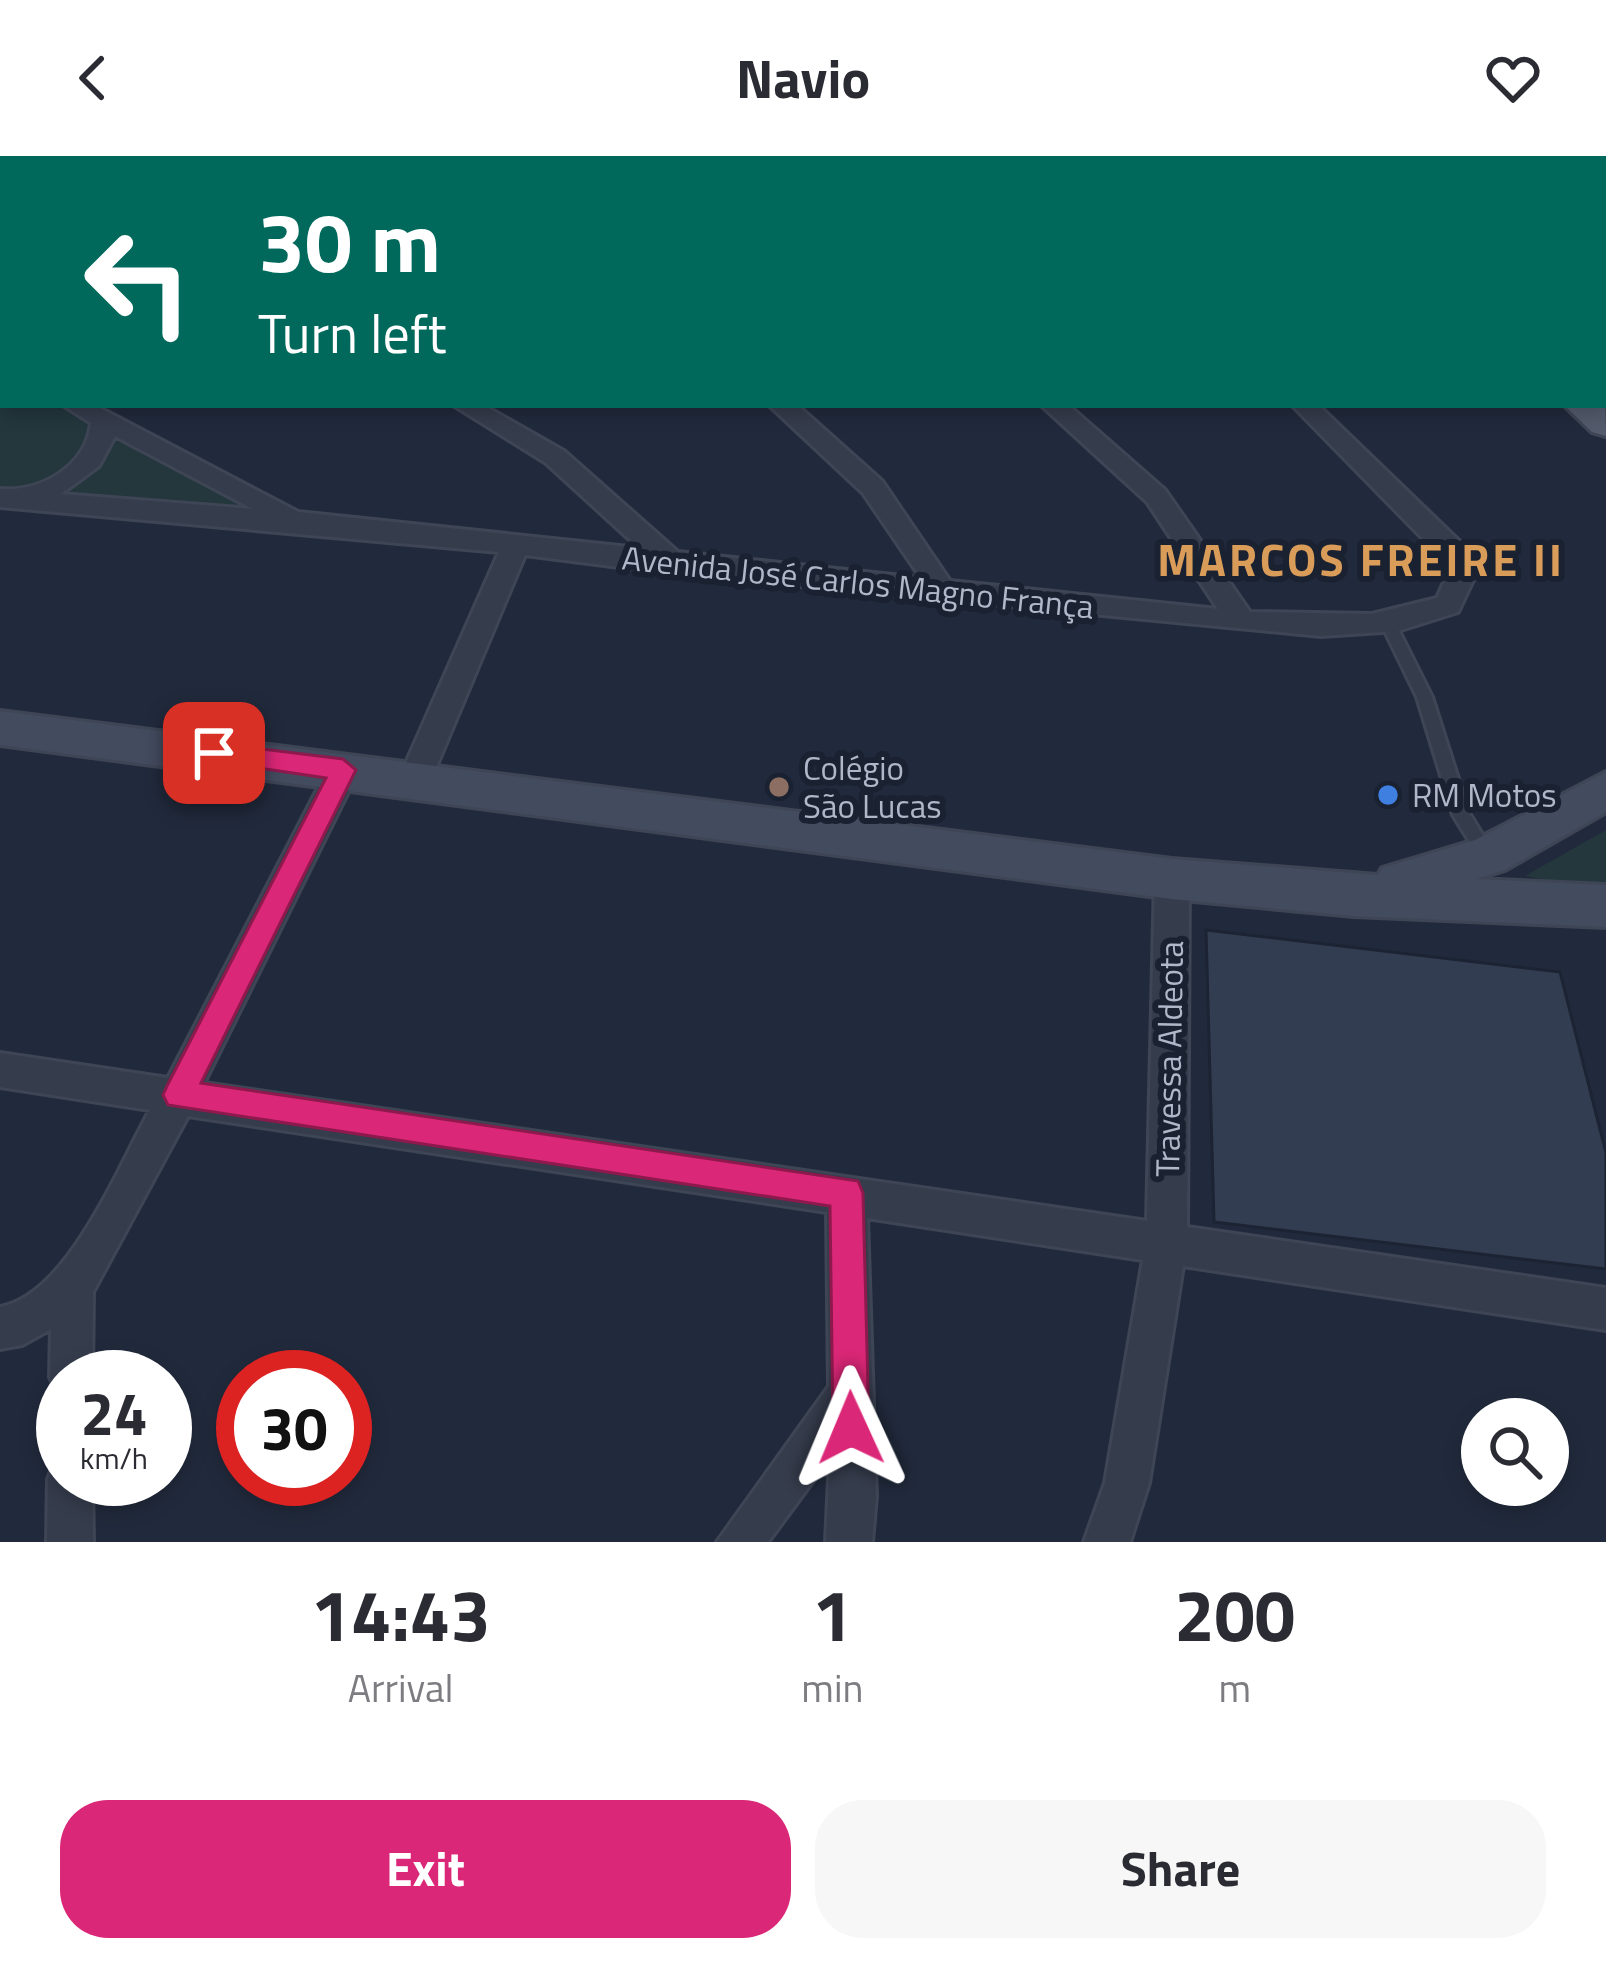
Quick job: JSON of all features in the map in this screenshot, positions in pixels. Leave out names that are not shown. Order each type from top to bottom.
[{"type":"street","points":[[81,408],[298,521]]},
{"type":"street","points":[[470,408],[555,458],[675,565]]},
{"type":"street","points":[[784,408],[882,495],[916,538],[940,588]]},
{"type":"street","points":[[1056,408],[1156,496],[1242,622]]},
{"type":"street","name":"Avenida José Carlos Magno França","points":[[13,499],[298,521],[675,565],[940,588],[1242,622],[1348,627],[1388,622],[1448,605],[1459,591],[1456,560],[1429,523],[1307,408]]},
{"type":"street","points":[[13,499],[92,462],[103,446],[104,420]]},
{"type":"street","points":[[415,779],[515,545]]},
{"type":"street","points":[[0,728],[1172,879],[1354,895],[1606,906]]},
{"type":"street","points":[[0,1328],[22,1324],[72,1289],[179,1095],[343,770]]},
{"type":"street","points":[[1354,895],[1488,856],[1606,790]]},
{"type":"street","name":"Travessa Aldeota","points":[[1107,1542],[1127,1483],[1167,1240],[1172,879]]},
{"type":"street","points":[[0,1070],[1167,1240],[1606,1309]]},
{"type":"street","points":[[846,1193],[848,1542]]},
{"type":"street","points":[[71,1350],[72,1289]]},
{"type":"street","points":[[740,1542],[850,1394]]},
{"type":"street","points":[[70,1506],[70,1542]]},
{"type":"lane","points":[[1388,622],[1430,709],[1448,790],[1460,820],[1488,856]]},
{"type":"shaded area","points":[[0,408],[66,408],[94,423],[83,453],[61,475],[32,488],[0,490]]},
{"type":"shaded area","points":[[111,438],[258,509],[47,495],[95,466]]},
{"type":"shaded area","points":[[1606,830],[1606,891],[1525,876]]},
{"type":"building","points":[[1206,930],[1560,972],[1606,1153],[1606,1269],[1214,1222]]},
{"type":"place","name":"Colégio São Lucas","points":[[779,787]]},
{"type":"place","name":"RM Motos","points":[[1388,795]]},
{"type":"district","name":"MARCOS FREIRE II","points":[[1361,559]]},
{"type":"route","points":[[214,753],[343,770],[179,1095],[846,1193],[851,1428]]}]
